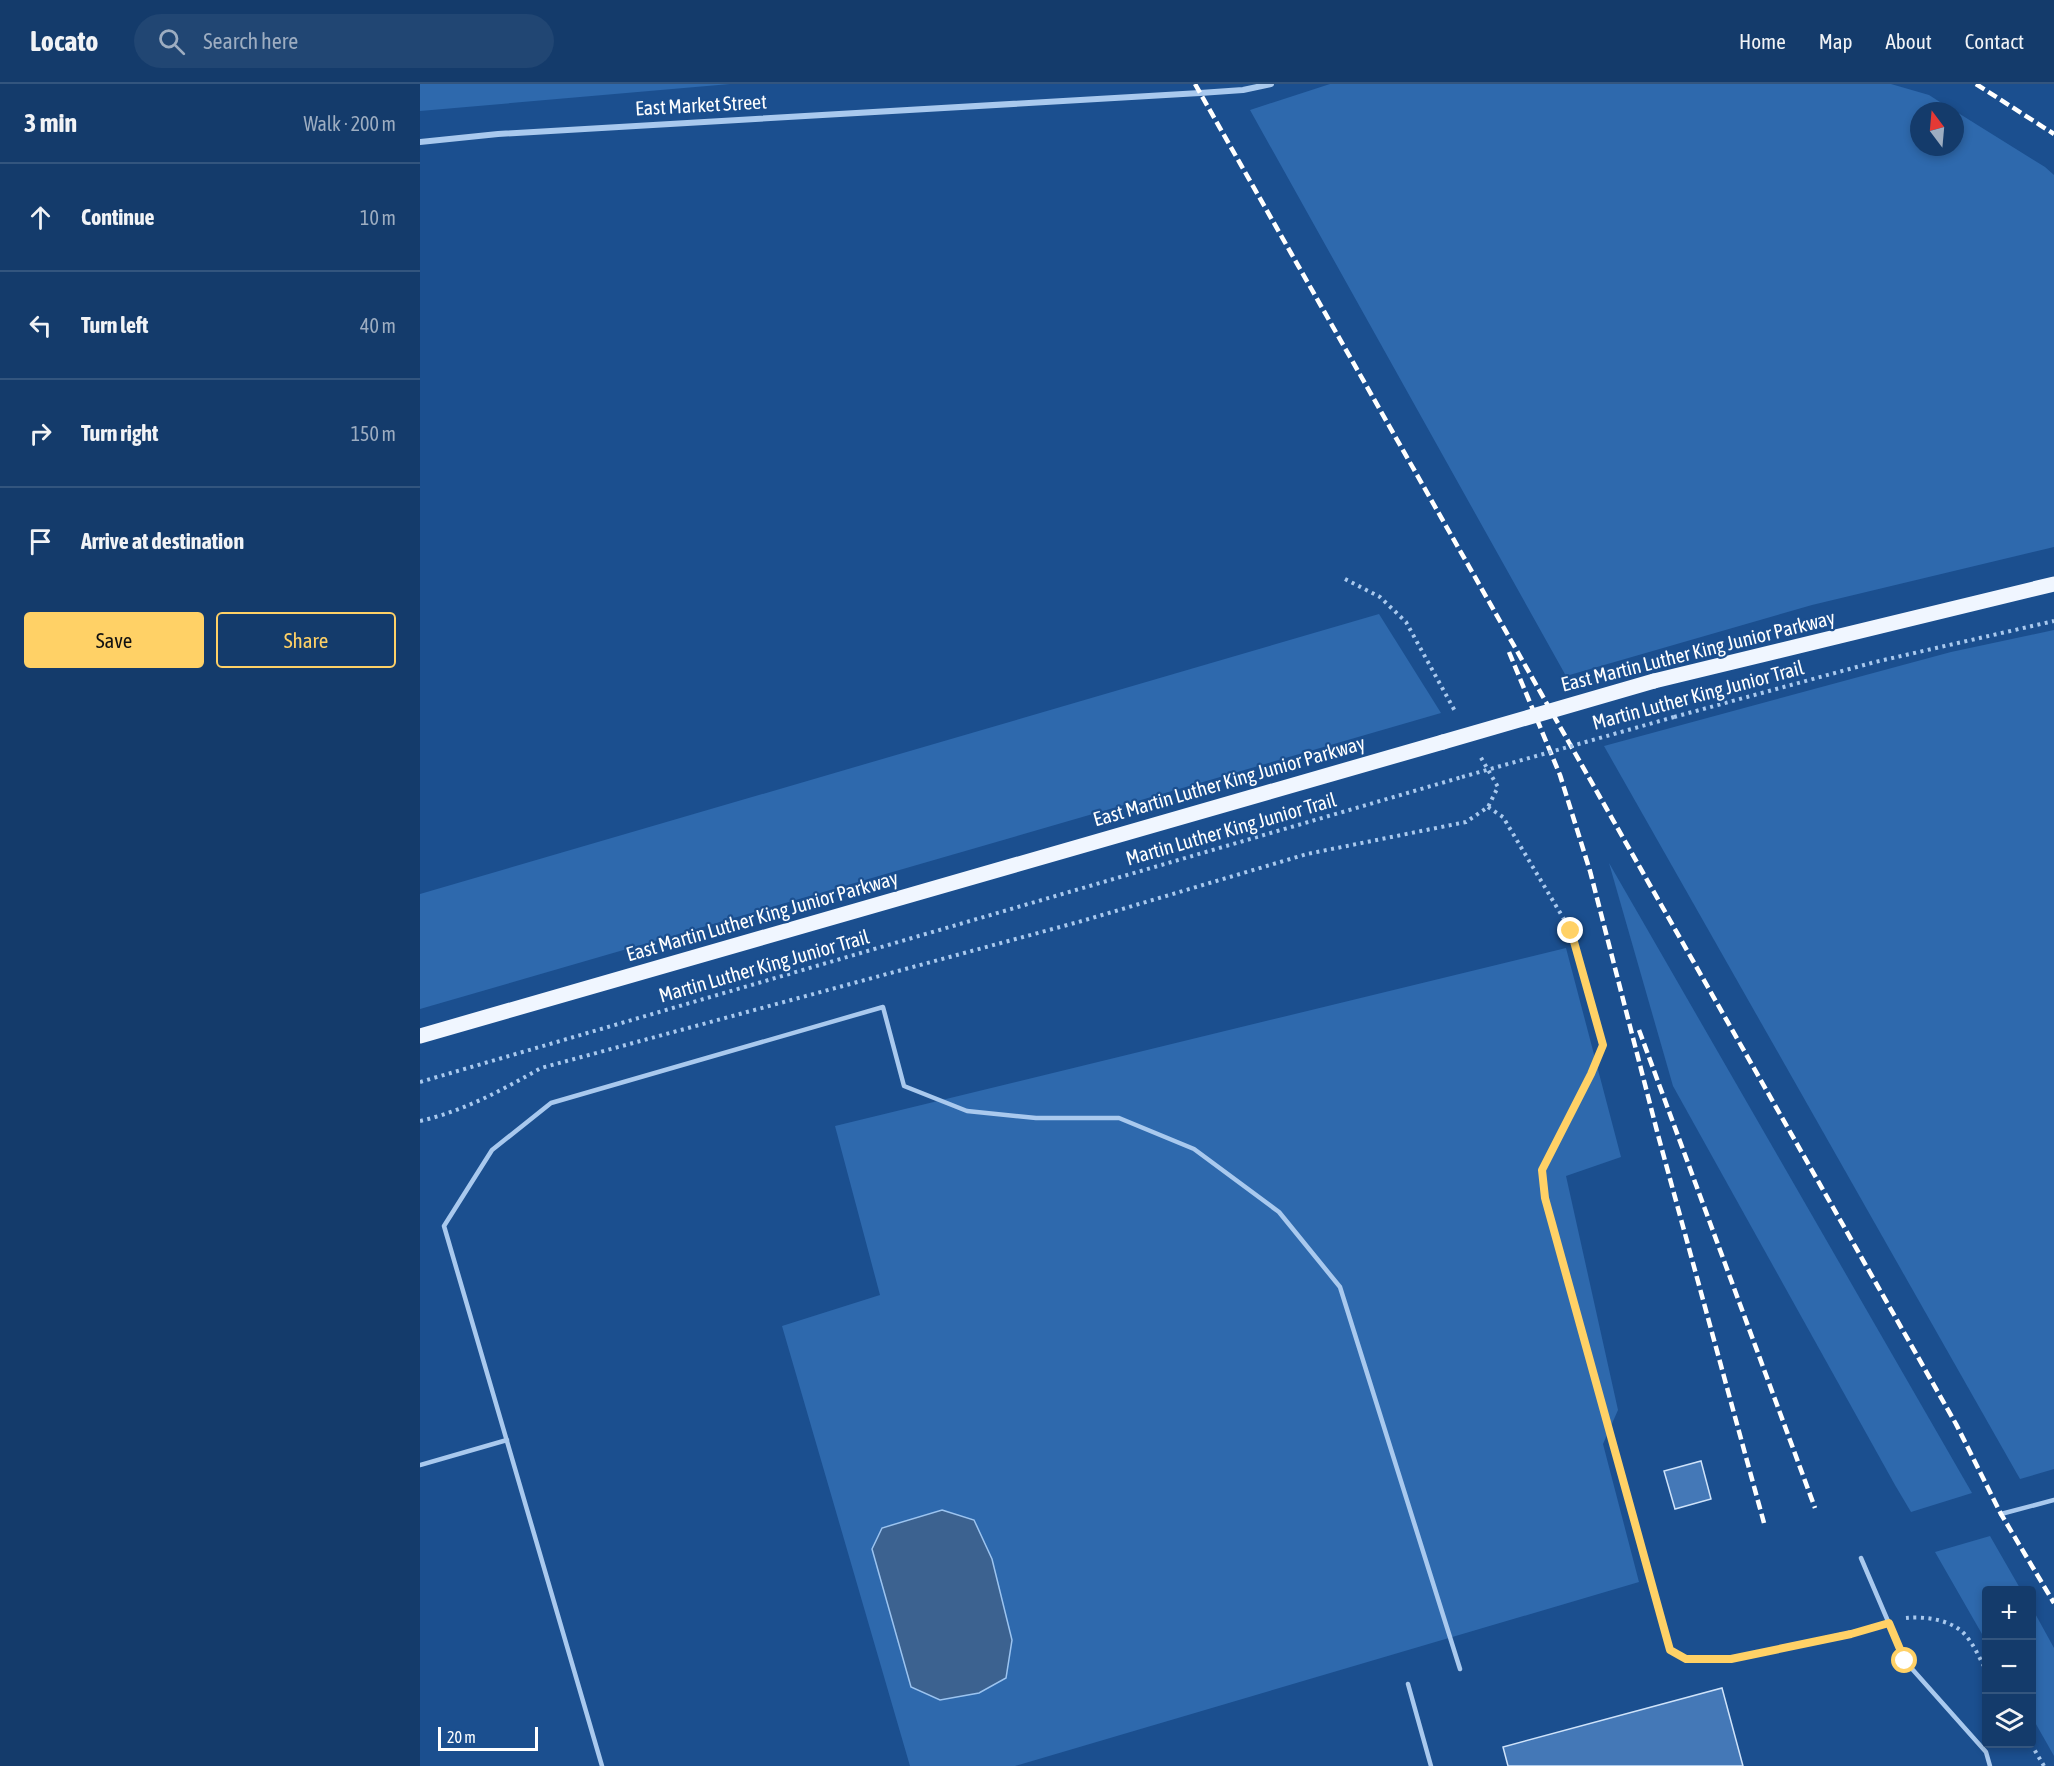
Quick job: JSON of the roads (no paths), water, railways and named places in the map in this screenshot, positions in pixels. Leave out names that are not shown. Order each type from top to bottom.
[{"type":"main road","name":"East Martin Luther King Junior Parkway","points":[[420,1036],[1654,681],[2054,584]]},
{"type":"street","name":"East Market Street","points":[[420,141],[522,132],[1200,93],[1243,90],[1271,84]]},
{"type":"lane","points":[[602,1766],[444,1226],[492,1150],[551,1103],[883,1007],[904,1086],[967,1111],[1036,1118],[1119,1118],[1194,1149],[1279,1212],[1340,1287],[1460,1669]]},
{"type":"lane","points":[[420,1465],[507,1440]]},
{"type":"lane","points":[[2001,1514],[2054,1500]]},
{"type":"lane","points":[[1861,1558],[1905,1661],[1986,1752],[1990,1766]]},
{"type":"lane","points":[[1408,1684],[1431,1766]]},
{"type":"railway","points":[[1195,84],[1956,1424],[2001,1514],[2054,1603]]},
{"type":"railway","points":[[1976,84],[2054,134]]},
{"type":"railway","points":[[1509,652],[1560,775],[1590,871],[1658,1135],[1764,1523]]},
{"type":"railway","points":[[1639,1030],[1815,1508]]}]
